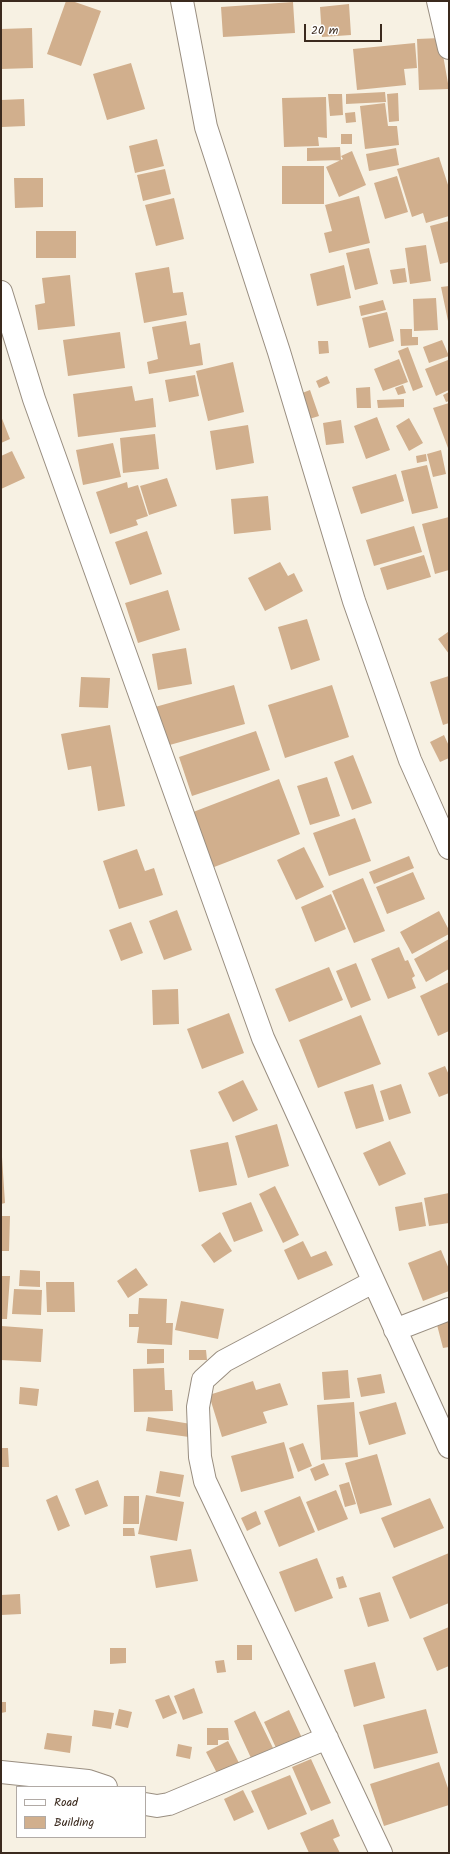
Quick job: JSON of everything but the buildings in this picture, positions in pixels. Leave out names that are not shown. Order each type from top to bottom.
[{"type":"street","points":[[182,1],[206,127],[279,352],[354,601],[410,760],[449,848]]},
{"type":"street","points":[[438,1],[449,48]]},
{"type":"street","points":[[1,292],[34,399],[263,1038],[449,1447]]},
{"type":"street","points":[[373,1282],[224,1361],[203,1380],[198,1407],[200,1457],[205,1481],[381,1853]]},
{"type":"street","points":[[395,1330],[449,1309]]},
{"type":"street","points":[[146,1804],[157,1806],[169,1804],[327,1738]]},
{"type":"street","points":[[1,1772],[43,1775],[97,1784]]}]
